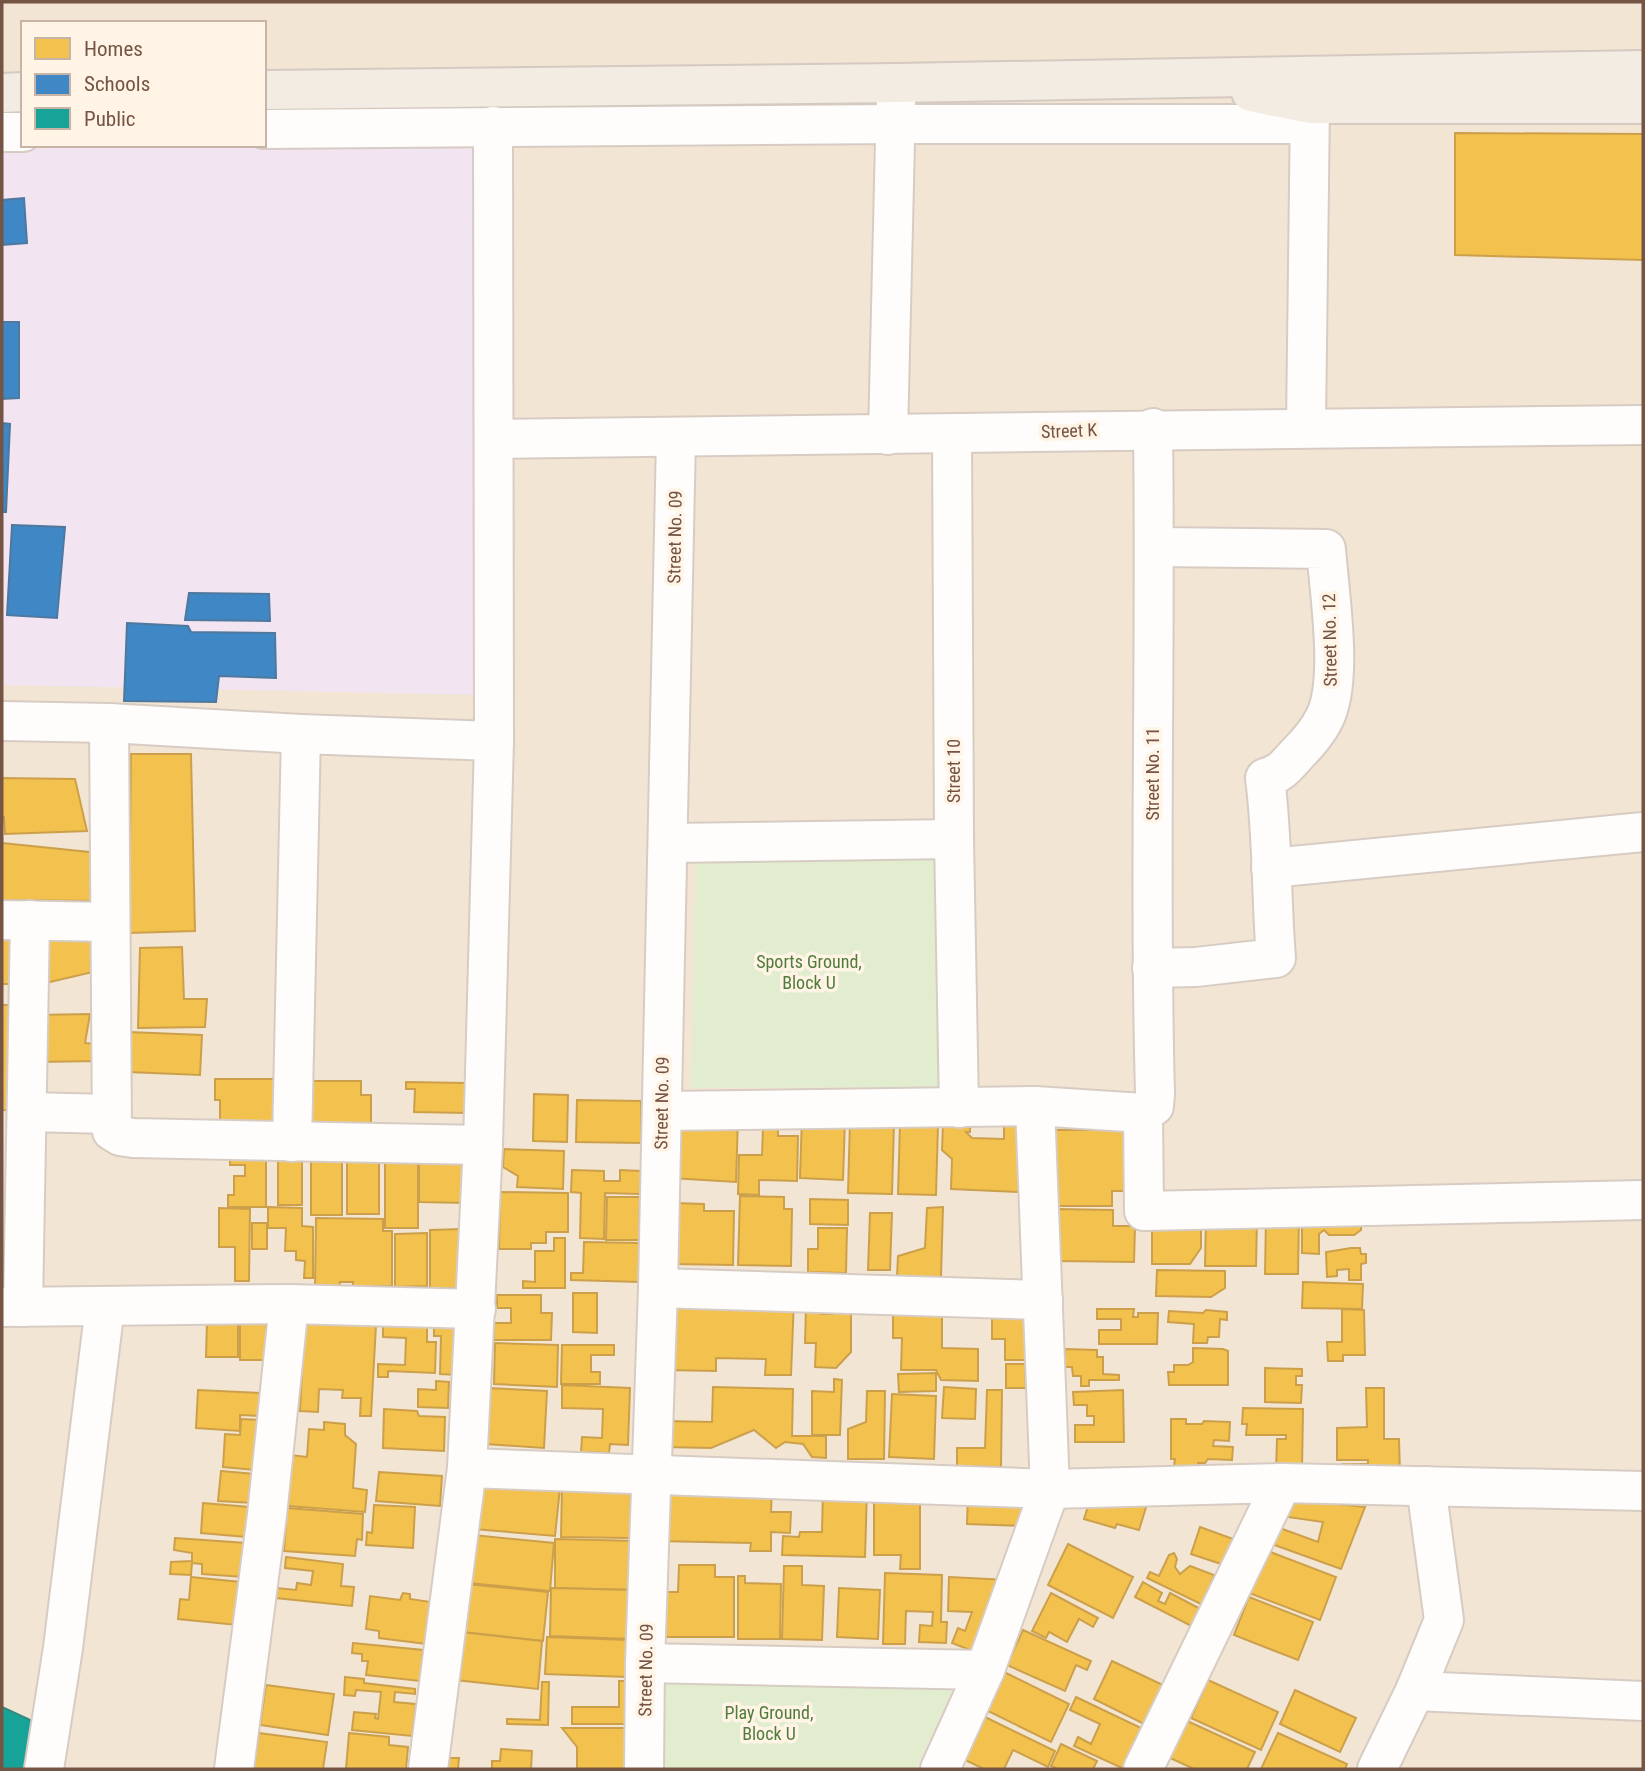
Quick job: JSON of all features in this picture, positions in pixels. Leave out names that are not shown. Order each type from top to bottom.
[{"type":"main road","points":[[266,90],[896,83],[1643,70]]},
{"type":"main road","points":[[1182,78],[1310,114],[1643,104]]},
{"type":"main road","points":[[2,93],[21,92]]},
{"type":"street","points":[[888,435],[896,83]]},
{"type":"street","points":[[266,129],[897,124],[1310,114],[1306,426]]},
{"type":"street","points":[[428,1769],[467,1468],[483,1144],[494,741],[493,126]]},
{"type":"street","points":[[2,132],[21,132]]},
{"type":"street","name":"Street K","points":[[495,439],[952,435],[1306,426],[1643,425]]},
{"type":"street","name":"Street No. 11","points":[[1143,1113],[1154,1106],[1155,1094],[1152,968],[1155,547],[1153,428]]},
{"type":"street","name":"Street 10","points":[[952,435],[954,839],[959,1108]]},
{"type":"street","name":"Street No. 09","points":[[644,1769],[669,842],[676,437]]},
{"type":"street","name":"Street No. 12","points":[[1152,968],[1196,967],[1276,958],[1270,868],[1270,817],[1265,778],[1280,774],[1326,718],[1334,683],[1326,549],[1155,547]]},
{"type":"street","points":[[2,721],[109,723],[494,741]]},
{"type":"street","points":[[109,723],[112,1131],[120,1136],[292,1142],[483,1144]]},
{"type":"street","points":[[292,1142],[301,734]]},
{"type":"street","points":[[1270,868],[1643,832]]},
{"type":"street","points":[[669,842],[954,839]]},
{"type":"street","points":[[110,922],[16,920],[27,1112],[12,1307],[289,1304],[476,1309]]},
{"type":"street","points":[[940,1769],[985,1670],[1050,1489],[1035,1106]]},
{"type":"street","points":[[662,1111],[1035,1106],[1143,1113],[1144,1211],[1643,1200]]},
{"type":"street","points":[[27,1112],[110,1114]]},
{"type":"street","points":[[658,1287],[1043,1300]]},
{"type":"street","points":[[234,1769],[267,1515],[289,1304]]},
{"type":"street","points":[[44,1769],[63,1648],[105,1306]]},
{"type":"street","points":[[467,1468],[1050,1489],[1282,1483],[1643,1491]]},
{"type":"street","points":[[1143,1769],[1282,1483]]},
{"type":"street","points":[[1377,1769],[1415,1691],[1444,1620],[1426,1486]]},
{"type":"street","points":[[645,1663],[985,1670]]},
{"type":"street","points":[[1415,1691],[1643,1701]]},
{"type":"shaded area","points":[[2,2],[1643,2],[1643,1769],[2,1769]]},
{"type":"shaded area","points":[[2,125],[21,143],[21,147],[266,147],[266,145],[476,126],[480,695],[2,685]]},
{"type":"green space","name":"Sports Ground, Block U","points":[[942,855],[941,1087],[691,1088],[696,858]]},
{"type":"green space","name":"Play Ground, Block U","points":[[664,1674],[957,1680],[916,1769],[662,1769]]},
{"type":"building: Homes","points":[[1455,133],[1643,134],[1643,260],[1455,255]]},
{"type":"building: Homes","points":[[131,754],[191,754],[195,931],[129,933]]},
{"type":"building: Homes","points":[[2,778],[75,779],[87,831],[5,834]]},
{"type":"building: Homes","points":[[2,843],[99,853],[97,901],[2,900]]},
{"type":"building: Homes","points":[[35,927],[97,928],[97,971],[33,986]]},
{"type":"building: Homes","points":[[2,930],[23,931],[22,984],[2,984]]},
{"type":"building: Homes","points":[[182,947],[184,999],[207,999],[205,1027],[138,1028],[140,948]]},
{"type":"building: Homes","points":[[2,1005],[9,1005],[8,1110],[2,1110]]},
{"type":"building: Homes","points":[[90,1014],[85,1043],[102,1045],[101,1061],[35,1062],[35,1015]]},
{"type":"building: Homes","points":[[128,1032],[202,1035],[200,1075],[128,1072]]},
{"type":"building: Homes","points":[[215,1079],[276,1079],[275,1124],[220,1124],[220,1100],[215,1100]]},
{"type":"building: Homes","points":[[306,1081],[361,1081],[361,1095],[371,1095],[371,1126],[306,1126]]},
{"type":"building: Homes","points":[[406,1082],[467,1083],[467,1113],[414,1112],[415,1089],[406,1089]]},
{"type":"building: Homes","points":[[534,1094],[568,1095],[567,1142],[533,1141]]},
{"type":"building: Homes","points":[[577,1100],[641,1101],[641,1143],[576,1142]]},
{"type":"building: Homes","points":[[674,1115],[738,1118],[736,1182],[671,1178]]},
{"type":"building: Homes","points":[[802,1117],[845,1118],[843,1180],[800,1178]]},
{"type":"building: Homes","points":[[850,1121],[894,1122],[892,1194],[848,1193]]},
{"type":"building: Homes","points":[[1004,1123],[1020,1124],[1018,1192],[951,1189],[952,1159],[942,1150],[943,1124],[970,1125],[970,1132],[966,1132],[972,1138],[1004,1139]]},
{"type":"building: Homes","points":[[900,1124],[938,1125],[936,1195],[898,1194]]},
{"type":"building: Homes","points":[[763,1127],[778,1127],[778,1136],[798,1136],[797,1181],[759,1180],[759,1195],[738,1194],[739,1155],[762,1155]]},
{"type":"building: Homes","points":[[1055,1130],[1135,1130],[1135,1191],[1112,1191],[1112,1206],[1055,1206]]},
{"type":"building: Homes","points":[[266,1149],[266,1207],[228,1207],[228,1195],[234,1195],[234,1176],[245,1176],[245,1165],[230,1165],[230,1150]]},
{"type":"building: Homes","points":[[278,1149],[302,1149],[302,1205],[278,1205]]},
{"type":"building: Homes","points":[[504,1149],[564,1151],[563,1189],[517,1187],[518,1176],[503,1167]]},
{"type":"building: Homes","points":[[418,1150],[418,1228],[385,1228],[385,1151]]},
{"type":"building: Homes","points":[[342,1154],[342,1215],[311,1215],[311,1161],[334,1161]]},
{"type":"building: Homes","points":[[419,1154],[468,1155],[467,1203],[419,1202]]},
{"type":"building: Homes","points":[[347,1155],[379,1156],[379,1214],[347,1214]]},
{"type":"building: Homes","points":[[572,1170],[604,1171],[604,1181],[620,1181],[620,1170],[641,1171],[640,1194],[605,1193],[604,1239],[580,1238],[581,1193],[571,1192]]},
{"type":"building: Homes","points":[[500,1192],[568,1193],[568,1232],[546,1232],[546,1243],[531,1243],[531,1249],[499,1249]]},
{"type":"building: Homes","points":[[740,1196],[784,1197],[784,1209],[792,1209],[791,1266],[738,1265]]},
{"type":"building: Homes","points":[[607,1197],[640,1197],[639,1240],[606,1240]]},
{"type":"building: Homes","points":[[810,1199],[848,1200],[848,1225],[810,1224]]},
{"type":"building: Homes","points":[[674,1203],[704,1204],[704,1211],[734,1211],[733,1265],[673,1264]]},
{"type":"building: Homes","points":[[268,1207],[302,1208],[302,1226],[313,1227],[313,1278],[304,1278],[305,1261],[296,1260],[296,1251],[285,1251],[286,1228],[268,1228]]},
{"type":"building: Homes","points":[[943,1207],[941,1277],[897,1277],[898,1256],[925,1248],[927,1208]]},
{"type":"building: Homes","points":[[219,1208],[250,1209],[249,1281],[235,1281],[235,1247],[219,1247]]},
{"type":"building: Homes","points":[[1058,1209],[1113,1210],[1113,1226],[1135,1226],[1134,1262],[1057,1261]]},
{"type":"building: Homes","points":[[870,1213],[892,1213],[890,1270],[868,1270]]},
{"type":"building: Homes","points":[[1361,1213],[1361,1230],[1354,1235],[1329,1235],[1324,1230],[1319,1234],[1319,1254],[1302,1253],[1302,1216]]},
{"type":"building: Homes","points":[[1266,1217],[1299,1217],[1298,1274],[1265,1274]]},
{"type":"building: Homes","points":[[316,1218],[383,1219],[383,1231],[392,1231],[392,1286],[353,1286],[353,1282],[340,1282],[339,1288],[315,1287]]},
{"type":"building: Homes","points":[[1152,1218],[1201,1218],[1201,1248],[1190,1264],[1152,1264]]},
{"type":"building: Homes","points":[[1206,1218],[1257,1219],[1256,1266],[1205,1266]]},
{"type":"building: Homes","points":[[252,1223],[267,1223],[267,1249],[252,1249]]},
{"type":"building: Homes","points":[[818,1228],[847,1228],[846,1273],[808,1272],[808,1249],[818,1249]]},
{"type":"building: Homes","points":[[462,1229],[462,1288],[430,1288],[430,1230]]},
{"type":"building: Homes","points":[[427,1233],[427,1286],[395,1287],[395,1234]]},
{"type":"building: Homes","points":[[554,1238],[565,1238],[565,1288],[523,1288],[523,1281],[535,1282],[535,1251],[554,1251]]},
{"type":"building: Homes","points":[[584,1242],[641,1243],[640,1282],[571,1280],[571,1273],[583,1273]]},
{"type":"building: Homes","points":[[1360,1248],[1361,1254],[1366,1254],[1366,1263],[1361,1264],[1361,1280],[1349,1280],[1349,1269],[1337,1270],[1337,1276],[1327,1277],[1326,1252]]},
{"type":"building: Homes","points":[[1157,1270],[1225,1271],[1225,1288],[1211,1297],[1156,1296]]},
{"type":"building: Homes","points":[[1303,1282],[1363,1284],[1362,1309],[1302,1308]]},
{"type":"building: Homes","points":[[573,1293],[597,1293],[597,1333],[573,1332]]},
{"type":"building: Homes","points":[[497,1295],[541,1295],[541,1313],[552,1313],[551,1340],[494,1340],[494,1323],[511,1323],[511,1308],[497,1308]]},
{"type":"building: Homes","points":[[794,1299],[791,1375],[765,1375],[766,1359],[716,1358],[716,1371],[665,1370],[666,1308],[721,1309],[721,1300]]},
{"type":"building: Homes","points":[[893,1304],[942,1304],[942,1348],[978,1349],[978,1381],[941,1380],[936,1370],[901,1370],[902,1338],[893,1338]]},
{"type":"building: Homes","points":[[833,1306],[851,1306],[851,1352],[836,1368],[815,1367],[816,1343],[805,1343],[806,1307],[818,1307],[821,1314],[833,1314]]},
{"type":"building: Homes","points":[[1097,1309],[1134,1309],[1133,1317],[1138,1317],[1138,1313],[1158,1313],[1157,1344],[1099,1344],[1099,1330],[1121,1330],[1121,1319],[1097,1319]]},
{"type":"building: Homes","points":[[1342,1309],[1364,1310],[1365,1355],[1343,1355],[1343,1361],[1328,1361],[1327,1342],[1342,1342]]},
{"type":"building: Homes","points":[[1206,1310],[1227,1312],[1227,1320],[1220,1319],[1219,1337],[1208,1337],[1207,1343],[1193,1343],[1194,1324],[1168,1322],[1169,1311],[1203,1313]]},
{"type":"building: Homes","points":[[305,1315],[376,1325],[371,1416],[360,1416],[361,1398],[342,1398],[343,1390],[319,1389],[318,1412],[300,1411]]},
{"type":"building: Homes","points":[[992,1316],[1029,1316],[1029,1360],[1005,1360],[1005,1339],[992,1339]]},
{"type":"building: Homes","points":[[240,1319],[266,1319],[266,1360],[240,1360]]},
{"type":"building: Homes","points":[[207,1320],[238,1321],[238,1357],[206,1357]]},
{"type":"building: Homes","points":[[383,1321],[427,1322],[427,1342],[436,1342],[435,1373],[388,1371],[388,1377],[378,1377],[378,1364],[405,1365],[406,1338],[383,1337]]},
{"type":"building: Homes","points":[[434,1324],[459,1325],[457,1375],[440,1374],[441,1336],[434,1336]]},
{"type":"building: Homes","points":[[495,1343],[558,1345],[557,1387],[494,1384]]},
{"type":"building: Homes","points":[[562,1345],[614,1345],[614,1355],[591,1355],[591,1372],[600,1372],[600,1384],[561,1384]]},
{"type":"building: Homes","points":[[1193,1348],[1228,1351],[1228,1385],[1169,1385],[1168,1372],[1174,1372],[1174,1365],[1188,1365],[1193,1362]]},
{"type":"building: Homes","points":[[1065,1349],[1097,1350],[1097,1357],[1103,1357],[1103,1374],[1119,1375],[1119,1380],[1089,1380],[1089,1386],[1081,1386],[1081,1376],[1073,1376],[1072,1367],[1065,1367]]},
{"type":"building: Homes","points":[[1006,1364],[1025,1364],[1026,1388],[1006,1388]]},
{"type":"building: Homes","points":[[1265,1368],[1302,1369],[1302,1376],[1296,1376],[1296,1385],[1302,1385],[1301,1403],[1265,1402]]},
{"type":"building: Homes","points":[[936,1373],[936,1391],[899,1392],[898,1374]]},
{"type":"building: Homes","points":[[834,1379],[842,1380],[840,1435],[812,1435],[812,1391],[834,1392]]},
{"type":"building: Homes","points":[[436,1381],[449,1382],[448,1408],[418,1407],[418,1389],[436,1390]]},
{"type":"building: Homes","points":[[562,1385],[630,1388],[628,1445],[610,1444],[609,1453],[581,1452],[582,1437],[602,1438],[603,1409],[562,1408]]},
{"type":"building: Homes","points":[[713,1387],[793,1389],[792,1436],[826,1436],[826,1458],[812,1457],[803,1444],[785,1442],[776,1448],[754,1430],[711,1448],[665,1447],[666,1421],[712,1422]]},
{"type":"building: Homes","points":[[944,1387],[976,1389],[975,1419],[942,1418]]},
{"type":"building: Homes","points":[[488,1388],[547,1391],[544,1448],[486,1444]]},
{"type":"building: Homes","points":[[1366,1388],[1384,1388],[1384,1439],[1399,1439],[1400,1474],[1343,1474],[1342,1464],[1368,1464],[1368,1460],[1337,1460],[1337,1428],[1367,1427]]},
{"type":"building: Homes","points":[[198,1390],[261,1393],[260,1416],[240,1415],[240,1431],[196,1428]]},
{"type":"building: Homes","points":[[987,1390],[1002,1390],[1001,1467],[957,1466],[957,1448],[985,1448]]},
{"type":"building: Homes","points":[[1123,1390],[1124,1442],[1075,1442],[1075,1425],[1094,1425],[1094,1416],[1087,1416],[1087,1405],[1074,1405],[1073,1392]]},
{"type":"building: Homes","points":[[867,1391],[885,1391],[884,1459],[848,1459],[848,1429],[866,1422]]},
{"type":"building: Homes","points":[[892,1394],[936,1396],[934,1459],[889,1457]]},
{"type":"building: Homes","points":[[1243,1408],[1303,1409],[1302,1471],[1276,1471],[1277,1439],[1286,1439],[1286,1435],[1246,1435],[1247,1424],[1242,1424]]},
{"type":"building: Homes","points":[[384,1409],[417,1411],[419,1416],[445,1417],[444,1451],[383,1448]]},
{"type":"building: Homes","points":[[241,1419],[259,1420],[255,1470],[223,1467],[225,1434],[240,1435]]},
{"type":"building: Homes","points":[[1171,1419],[1186,1419],[1186,1424],[1202,1424],[1204,1421],[1230,1422],[1229,1441],[1214,1440],[1213,1446],[1233,1447],[1232,1460],[1208,1459],[1205,1463],[1198,1463],[1198,1466],[1174,1466],[1175,1459],[1171,1459]]},
{"type":"building: Homes","points":[[324,1422],[345,1424],[345,1435],[356,1444],[353,1488],[367,1490],[365,1512],[288,1506],[291,1455],[307,1457],[309,1429],[324,1430]]},
{"type":"building: Homes","points":[[221,1471],[255,1474],[253,1503],[218,1501]]},
{"type":"building: Homes","points":[[379,1472],[442,1476],[440,1506],[376,1501]]},
{"type":"building: Homes","points":[[478,1480],[560,1488],[555,1536],[474,1529]]},
{"type":"building: Homes","points":[[658,1483],[772,1486],[771,1512],[791,1512],[790,1533],[771,1532],[771,1551],[750,1551],[751,1543],[657,1541]]},
{"type":"building: Homes","points":[[562,1486],[631,1487],[630,1538],[561,1537]]},
{"type":"building: Homes","points":[[823,1489],[867,1490],[865,1557],[782,1555],[783,1536],[799,1537],[800,1532],[822,1532]]},
{"type":"building: Homes","points":[[874,1492],[920,1493],[920,1569],[900,1569],[901,1555],[874,1555]]},
{"type":"building: Homes","points":[[968,1494],[1026,1494],[1025,1526],[967,1524]]},
{"type":"building: Homes","points":[[1289,1499],[1365,1507],[1341,1569],[1269,1543],[1277,1527],[1318,1542],[1323,1522],[1281,1516]]},
{"type":"building: Homes","points":[[203,1503],[249,1507],[246,1537],[201,1533]]},
{"type":"building: Homes","points":[[1089,1503],[1147,1504],[1139,1530],[1117,1524],[1115,1528],[1084,1519]]},
{"type":"building: Homes","points":[[374,1505],[415,1507],[413,1548],[366,1545],[367,1532],[372,1533]]},
{"type":"building: Homes","points":[[287,1508],[363,1514],[362,1540],[357,1539],[355,1556],[284,1551]]},
{"type":"building: Homes","points":[[1200,1527],[1236,1540],[1227,1566],[1191,1554]]},
{"type":"building: Homes","points":[[473,1535],[554,1543],[550,1591],[468,1583]]},
{"type":"building: Homes","points":[[175,1538],[246,1543],[244,1577],[202,1574],[202,1564],[192,1563],[191,1575],[170,1574],[171,1562],[192,1561],[192,1553],[174,1550]]},
{"type":"building: Homes","points":[[555,1539],[638,1541],[636,1590],[555,1588]]},
{"type":"building: Homes","points":[[1068,1544],[1133,1577],[1113,1618],[1048,1585]]},
{"type":"building: Homes","points":[[1265,1550],[1336,1577],[1320,1620],[1249,1593]]},
{"type":"building: Homes","points":[[1174,1553],[1177,1559],[1175,1567],[1180,1574],[1190,1566],[1214,1575],[1209,1589],[1212,1597],[1207,1607],[1147,1578],[1150,1572],[1159,1576],[1169,1555]]},
{"type":"building: Homes","points":[[286,1557],[343,1564],[341,1586],[354,1587],[352,1606],[276,1598],[277,1588],[296,1590],[297,1583],[311,1585],[313,1571],[285,1568]]},
{"type":"building: Homes","points":[[679,1565],[715,1565],[715,1577],[734,1577],[734,1637],[659,1637],[659,1592],[678,1592]]},
{"type":"building: Homes","points":[[784,1566],[802,1566],[802,1585],[824,1586],[822,1640],[782,1639]]},
{"type":"building: Homes","points":[[885,1573],[942,1575],[941,1622],[947,1622],[946,1643],[919,1642],[920,1625],[932,1626],[933,1612],[906,1611],[905,1644],[883,1644]]},
{"type":"building: Homes","points":[[738,1576],[745,1576],[745,1583],[781,1584],[780,1639],[738,1639]]},
{"type":"building: Homes","points":[[191,1577],[241,1582],[237,1625],[178,1619],[180,1599],[189,1600]]},
{"type":"building: Homes","points":[[949,1577],[1008,1580],[980,1654],[952,1643],[958,1628],[965,1631],[972,1612],[948,1611]]},
{"type":"building: Homes","points":[[1143,1582],[1162,1593],[1158,1601],[1165,1604],[1170,1593],[1208,1613],[1199,1630],[1135,1597]]},
{"type":"building: Homes","points":[[466,1584],[548,1592],[543,1641],[461,1632]]},
{"type":"building: Homes","points":[[551,1588],[633,1590],[632,1639],[550,1636]]},
{"type":"building: Homes","points":[[839,1588],[880,1590],[878,1639],[837,1637]]},
{"type":"building: Homes","points":[[403,1593],[410,1594],[410,1599],[431,1602],[426,1644],[379,1638],[379,1631],[366,1629],[370,1596],[400,1600]]},
{"type":"building: Homes","points":[[1051,1593],[1098,1618],[1093,1627],[1079,1619],[1067,1642],[1049,1632],[1046,1638],[1032,1631]]},
{"type":"building: Homes","points":[[1249,1597],[1313,1622],[1298,1660],[1234,1635]]},
{"type":"building: Homes","points":[[1023,1630],[1091,1661],[1087,1670],[1076,1665],[1065,1691],[1007,1665]]},
{"type":"building: Homes","points":[[461,1632],[542,1641],[538,1689],[456,1680]]},
{"type":"building: Homes","points":[[547,1637],[629,1640],[628,1677],[545,1674]]},
{"type":"building: Homes","points":[[353,1643],[423,1650],[420,1681],[366,1675],[368,1661],[362,1661],[362,1654],[352,1653]]},
{"type":"building: Homes","points":[[1112,1661],[1165,1686],[1146,1725],[1094,1699]]},
{"type":"building: Homes","points":[[1004,1672],[1069,1704],[1051,1742],[986,1710]]},
{"type":"building: Homes","points":[[345,1677],[364,1679],[364,1683],[415,1689],[415,1694],[395,1692],[394,1702],[416,1704],[412,1736],[352,1730],[354,1712],[376,1714],[375,1718],[378,1719],[381,1692],[356,1690],[355,1696],[344,1695]]},
{"type":"building: Homes","points":[[1208,1680],[1278,1712],[1261,1750],[1191,1718]]},
{"type":"building: Homes","points":[[619,1681],[627,1681],[627,1724],[572,1724],[572,1707],[619,1707]]},
{"type":"building: Homes","points":[[542,1682],[549,1682],[548,1725],[507,1724],[507,1719],[540,1720]]},
{"type":"building: Homes","points":[[266,1685],[334,1694],[328,1735],[260,1725]]},
{"type":"building: Homes","points":[[1295,1690],[1356,1718],[1340,1752],[1280,1724]]},
{"type":"building: Homes","points":[[1076,1697],[1143,1729],[1124,1769],[1074,1746],[1078,1737],[1091,1744],[1100,1724],[1070,1710]]},
{"type":"building: Homes","points":[[983,1716],[1055,1751],[1048,1767],[1013,1750],[1004,1769],[984,1769],[963,1759]]},
{"type":"building: Homes","points":[[1185,1720],[1255,1752],[1247,1769],[1194,1769],[1168,1757]]},
{"type":"building: Homes","points":[[562,1728],[625,1728],[625,1769],[577,1769],[577,1747]]},
{"type":"building: Homes","points":[[259,1733],[327,1742],[323,1769],[254,1769]]},
{"type":"building: Homes","points":[[349,1733],[389,1737],[389,1745],[408,1747],[406,1769],[346,1769]]},
{"type":"building: Homes","points":[[1278,1733],[1347,1764],[1345,1769],[1261,1769]]},
{"type":"building: Homes","points":[[1061,1744],[1097,1761],[1093,1769],[1058,1769],[1051,1766]]},
{"type":"building: Homes","points":[[501,1749],[532,1751],[531,1769],[492,1769],[492,1761],[500,1761]]},
{"type":"building: Homes","points":[[448,1758],[459,1758],[458,1769],[447,1769]]},
{"type":"building: Schools","points":[[24,198],[27,243],[2,245],[2,200]]},
{"type":"building: Schools","points":[[2,322],[19,322],[19,398],[2,399]]},
{"type":"building: Schools","points":[[2,423],[10,424],[6,512],[2,512]]},
{"type":"building: Schools","points":[[12,525],[65,527],[57,618],[7,615]]},
{"type":"building: Schools","points":[[189,593],[269,594],[270,621],[185,620]]},
{"type":"building: Schools","points":[[127,623],[188,626],[191,632],[275,633],[276,678],[219,676],[216,702],[124,701]]},
{"type":"building: Public","points":[[2,1707],[39,1724],[30,1769],[2,1769]]}]
